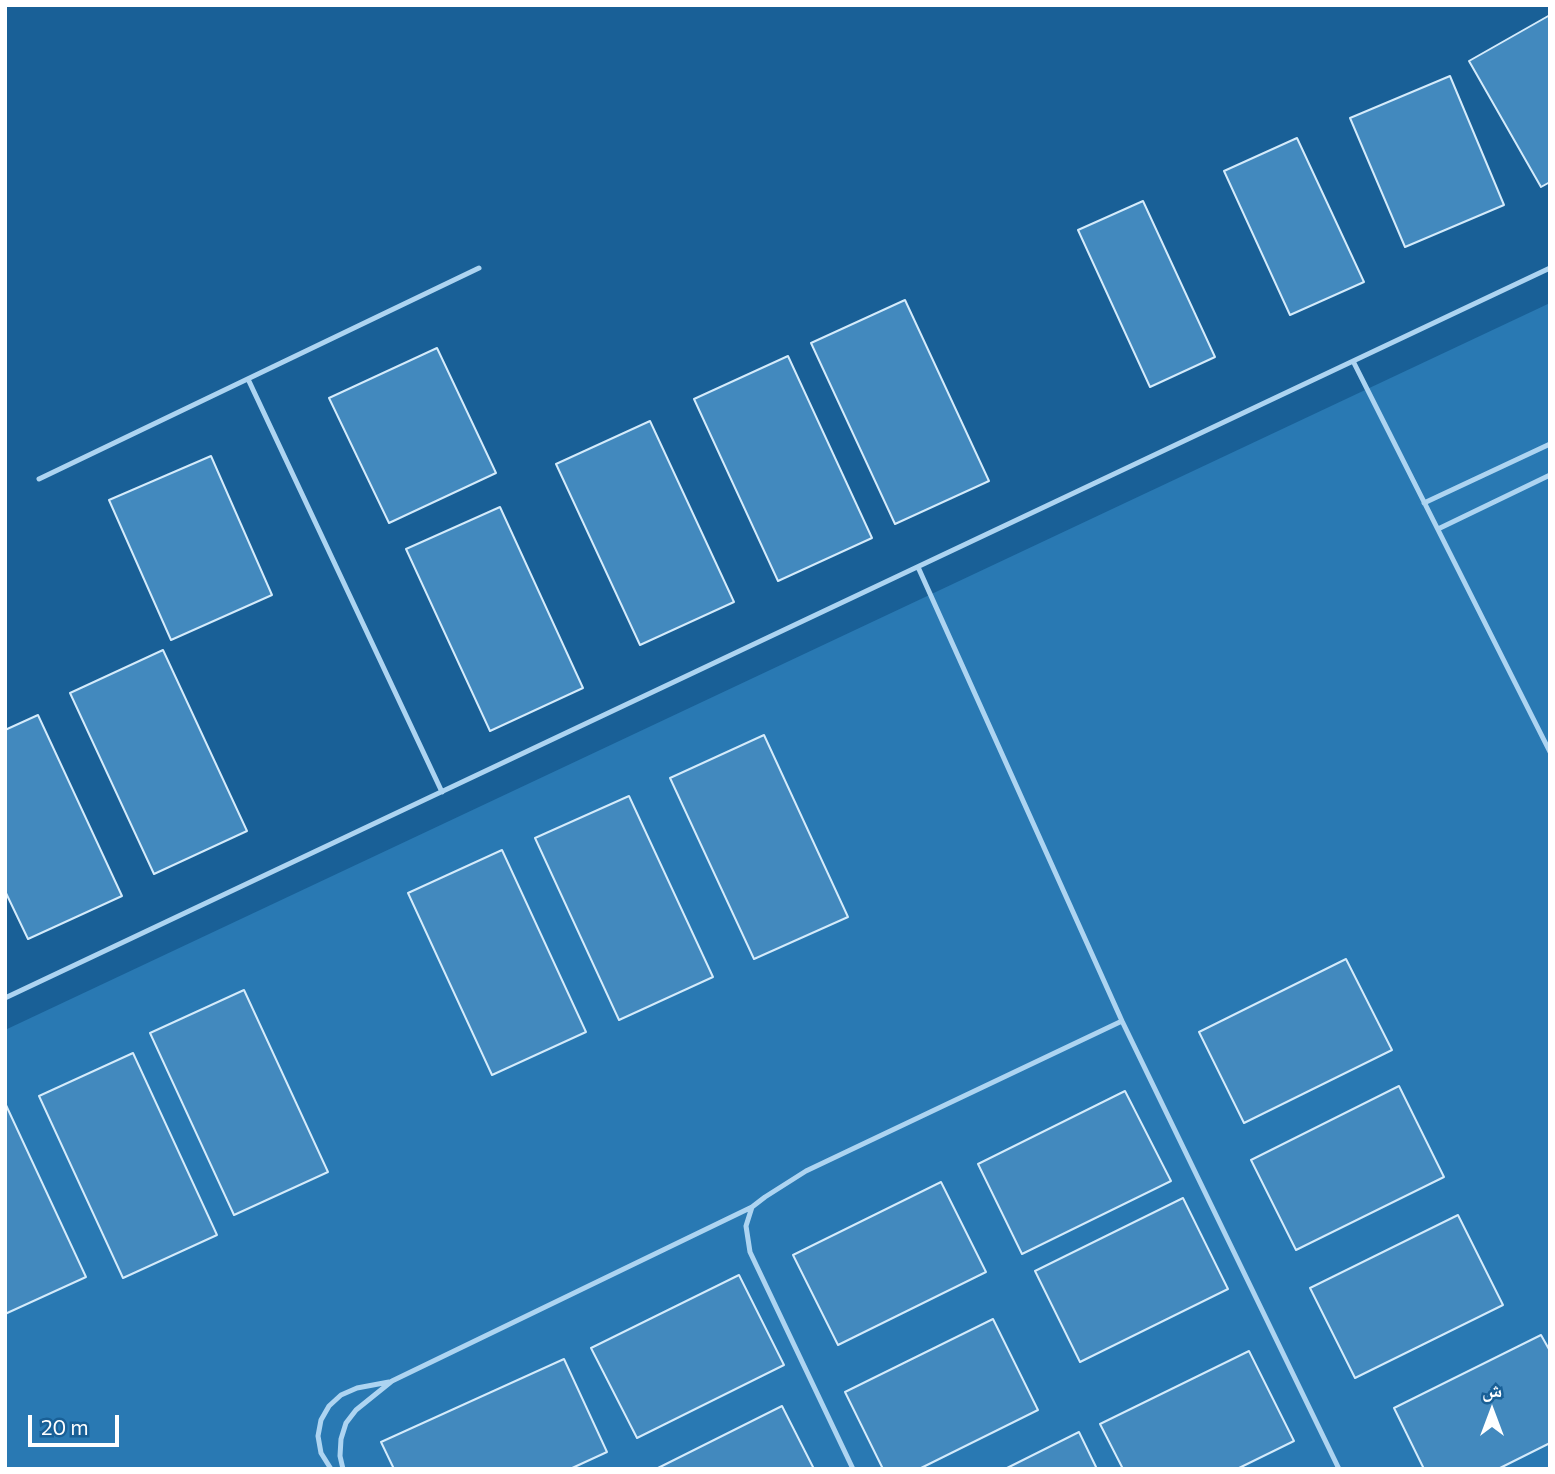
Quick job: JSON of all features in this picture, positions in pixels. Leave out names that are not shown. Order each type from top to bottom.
[{"type":"lane","points":[[39,479],[479,268]]},
{"type":"lane","points":[[5,998],[1550,268]]},
{"type":"lane","points":[[1353,361],[1550,752]]},
{"type":"lane","points":[[248,379],[442,792]]},
{"type":"lane","points":[[1424,503],[1550,444]]},
{"type":"lane","points":[[1438,529],[1550,475]]},
{"type":"lane","points":[[918,567],[1122,1021],[1339,1469]]},
{"type":"lane","points":[[331,1469],[321,1453],[318,1436],[321,1420],[329,1406],[341,1395],[392,1381],[752,1208],[806,1171],[1122,1021]]},
{"type":"lane","points":[[752,1208],[746,1226],[750,1252],[853,1469]]},
{"type":"lane","points":[[343,1469],[340,1456],[341,1439],[346,1423],[356,1410],[392,1381]]},
{"type":"shaded area","points":[[1550,303],[1550,1469],[5,1469],[5,1030]]},
{"type":"building","points":[[1550,15],[1550,182],[1541,187],[1469,61]]},
{"type":"building","points":[[1450,76],[1504,205],[1405,247],[1350,118]]},
{"type":"building","points":[[1297,138],[1364,282],[1290,315],[1224,171]]},
{"type":"building","points":[[1143,201],[1215,357],[1150,387],[1078,230]]},
{"type":"building","points":[[905,300],[989,481],[895,524],[811,343]]},
{"type":"building","points":[[437,348],[496,473],[389,523],[329,398]]},
{"type":"building","points":[[788,356],[872,538],[778,581],[694,399]]},
{"type":"building","points":[[650,421],[734,602],[640,645],[556,464]]},
{"type":"building","points":[[211,456],[272,595],[171,640],[109,500]]},
{"type":"building","points":[[500,507],[583,688],[490,731],[406,549]]},
{"type":"building","points":[[163,650],[247,831],[154,874],[70,693]]},
{"type":"building","points":[[38,715],[122,896],[28,939],[5,891],[5,730]]},
{"type":"building","points":[[764,735],[848,917],[754,959],[670,778]]},
{"type":"building","points":[[629,796],[713,977],[619,1020],[535,838]]},
{"type":"building","points":[[502,850],[586,1032],[492,1075],[408,893]]},
{"type":"building","points":[[1346,959],[1392,1050],[1244,1123],[1199,1032]]},
{"type":"building","points":[[244,990],[328,1172],[234,1215],[150,1033]]},
{"type":"building","points":[[133,1053],[217,1235],[123,1278],[39,1096]]},
{"type":"building","points":[[1399,1086],[1444,1177],[1296,1250],[1251,1160]]},
{"type":"building","points":[[1125,1091],[1171,1181],[1022,1254],[978,1164]]},
{"type":"building","points":[[5,1103],[86,1277],[5,1314]]},
{"type":"building","points":[[941,1182],[986,1272],[838,1345],[793,1255]]},
{"type":"building","points":[[1183,1198],[1228,1289],[1080,1362],[1035,1271]]},
{"type":"building","points":[[1458,1215],[1503,1305],[1355,1378],[1310,1288]]},
{"type":"building","points":[[739,1275],[784,1365],[637,1438],[591,1348]]},
{"type":"building","points":[[993,1319],[1038,1410],[919,1469],[883,1469],[845,1392]]},
{"type":"building","points":[[1541,1335],[1550,1351],[1550,1443],[1498,1469],[1424,1469],[1394,1408]]},
{"type":"building","points":[[1249,1351],[1294,1441],[1237,1469],[1123,1469],[1100,1424]]},
{"type":"building","points":[[564,1359],[607,1452],[570,1469],[394,1469],[381,1442]]},
{"type":"building","points":[[782,1406],[814,1469],[656,1469]]},
{"type":"building","points":[[1079,1432],[1097,1469],[1005,1469]]}]
